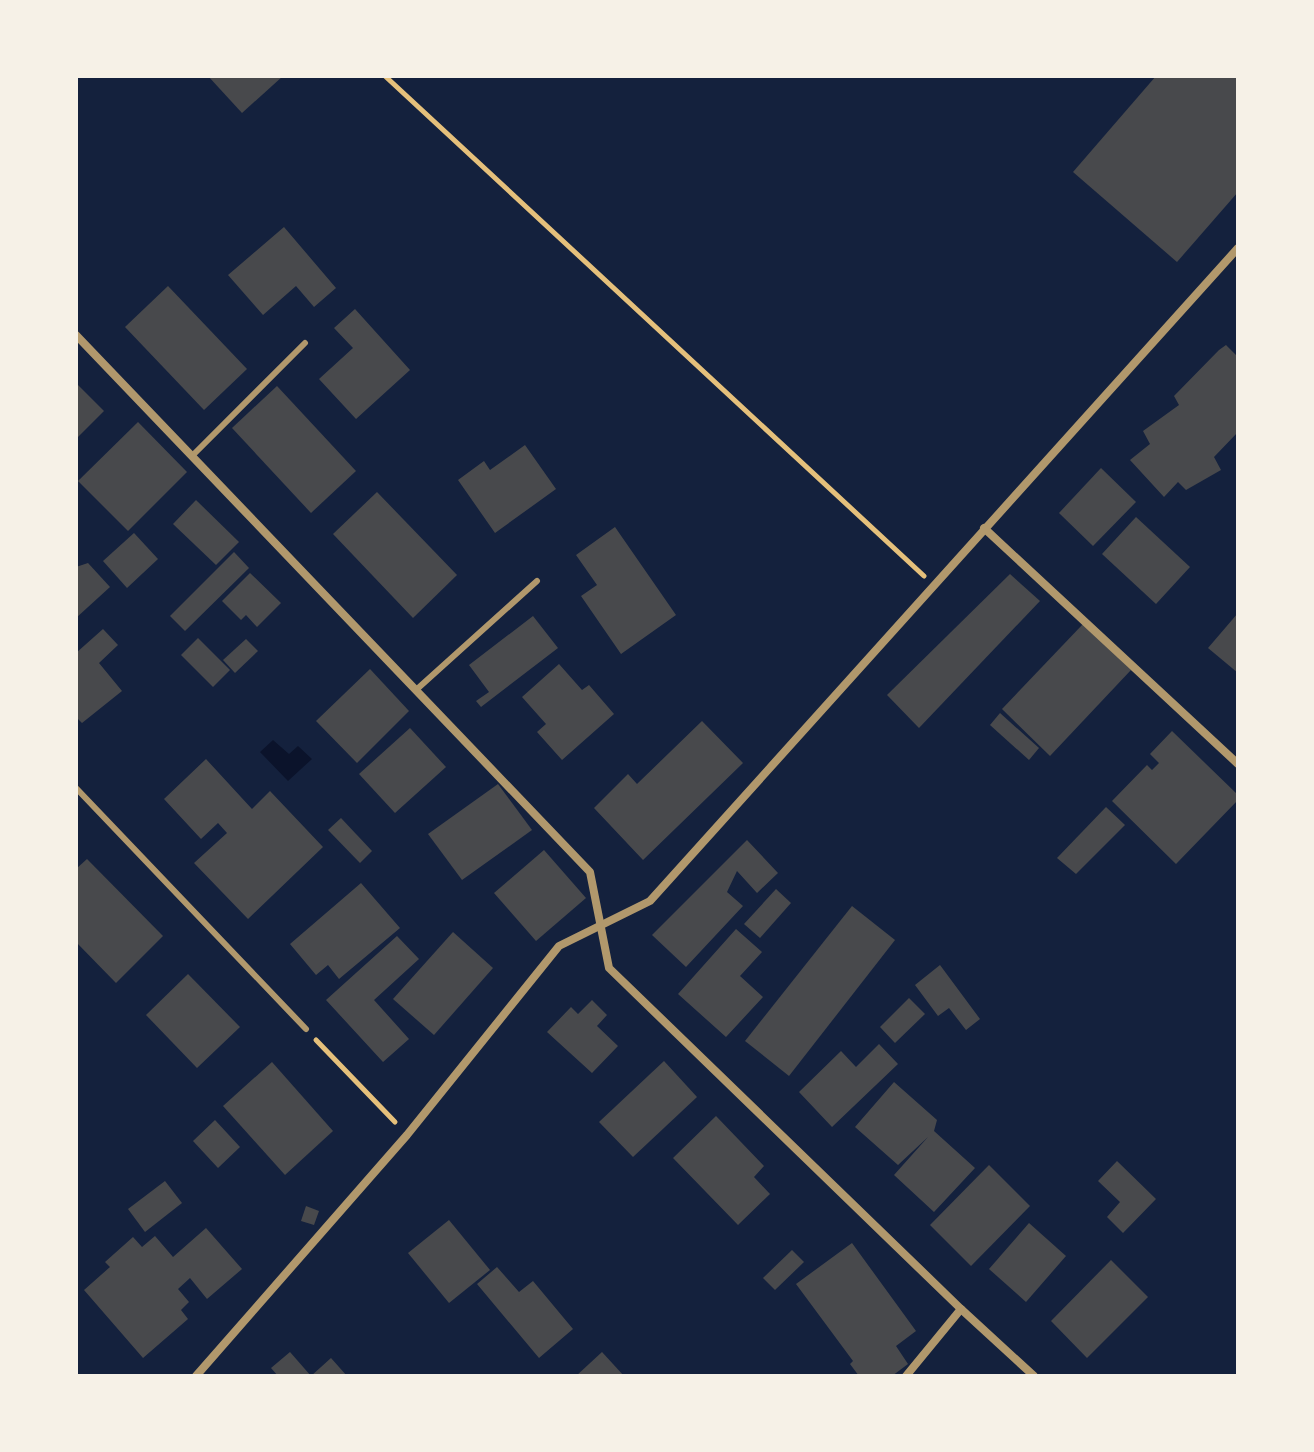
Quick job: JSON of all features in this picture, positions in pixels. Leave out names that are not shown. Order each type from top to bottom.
[{"type":"street","points":[[196,1376],[407,1135],[559,946],[650,901],[1238,248]]},
{"type":"street","points":[[76,335],[590,872],[609,968],[1034,1376]]},
{"type":"street","points":[[984,528],[1238,764]]},
{"type":"street","points":[[906,1376],[961,1309]]},
{"type":"lane","points":[[192,456],[305,343]]},
{"type":"lane","points":[[416,690],[537,581]]},
{"type":"lane","points":[[76,788],[306,1029]]},
{"type":"path","points":[[385,76],[933,585]]},
{"type":"path","points":[[306,1029],[407,1135]]},
{"type":"water","points":[[273,740],[289,754],[298,746],[312,759],[288,781],[260,752]]},
{"type":"building","points":[[208,76],[283,76],[242,113]]},
{"type":"building","points":[[1156,76],[1238,76],[1238,192],[1177,262],[1073,172]]},
{"type":"building","points":[[284,227],[336,288],[314,307],[296,286],[263,315],[228,275]]},
{"type":"building","points":[[168,286],[247,369],[204,410],[125,327]]},
{"type":"building","points":[[355,309],[410,370],[356,419],[319,379],[353,348],[334,328]]},
{"type":"building","points":[[1226,345],[1238,357],[1238,432],[1214,457],[1221,470],[1186,490],[1178,482],[1164,497],[1130,460],[1150,444],[1143,431],[1179,405],[1174,396]]},
{"type":"building","points":[[76,383],[104,411],[76,439]]},
{"type":"building","points":[[277,386],[356,471],[311,513],[232,428]]},
{"type":"building","points":[[138,422],[187,472],[128,531],[78,481]]},
{"type":"building","points":[[525,445],[556,489],[495,533],[458,480],[484,461],[490,470]]},
{"type":"building","points":[[1101,468],[1136,502],[1093,546],[1059,513]]},
{"type":"building","points":[[377,492],[457,575],[413,618],[333,534]]},
{"type":"building","points":[[196,500],[239,542],[216,565],[173,524]]},
{"type":"building","points":[[1136,517],[1190,567],[1156,604],[1102,554]]},
{"type":"building","points":[[615,527],[676,615],[621,654],[581,596],[597,585],[576,555]]},
{"type":"building","points":[[134,533],[158,559],[127,588],[103,561]]},
{"type":"building","points":[[234,552],[249,568],[185,631],[170,616]]},
{"type":"building","points":[[88,563],[110,587],[76,618],[76,567]]},
{"type":"building","points":[[250,573],[281,603],[257,627],[246,615],[241,620],[222,601]]},
{"type":"building","points":[[1010,574],[1040,601],[919,728],[887,695]]},
{"type":"building","points":[[1238,613],[1238,673],[1208,648]]},
{"type":"building","points":[[533,616],[558,648],[481,707],[476,701],[489,692],[469,665]]},
{"type":"building","points":[[1083,624],[1131,670],[1050,756],[1002,709]]},
{"type":"building","points":[[103,629],[118,645],[99,663],[122,691],[82,723],[76,717],[76,653]]},
{"type":"building","points":[[198,638],[230,670],[213,687],[181,655]]},
{"type":"building","points":[[246,639],[258,651],[235,673],[223,660]]},
{"type":"building","points":[[559,664],[582,690],[589,685],[614,714],[562,760],[537,732],[546,724],[522,697]]},
{"type":"building","points":[[370,669],[409,711],[357,763],[316,721]]},
{"type":"building","points":[[1000,713],[1039,748],[1029,760],[990,725]]},
{"type":"building","points":[[702,721],[743,763],[643,860],[594,808],[628,774],[637,784]]},
{"type":"building","points":[[410,728],[446,767],[395,813],[359,774]]},
{"type":"building","points":[[1172,731],[1238,795],[1238,800],[1176,864],[1112,801],[1147,765],[1152,770],[1159,763],[1150,754]]},
{"type":"building","points":[[206,759],[252,809],[270,791],[323,847],[248,919],[194,863],[227,833],[218,823],[201,839],[164,799]]},
{"type":"building","points":[[498,784],[532,830],[462,880],[428,834]]},
{"type":"building","points":[[1106,807],[1125,825],[1076,874],[1057,858]]},
{"type":"building","points":[[341,818],[372,851],[360,863],[328,830]]},
{"type":"building","points":[[747,840],[778,873],[757,893],[737,871],[727,892],[743,906],[686,967],[652,935]]},
{"type":"building","points":[[544,850],[586,898],[536,941],[494,893]]},
{"type":"building","points":[[87,859],[163,936],[116,983],[76,942],[76,869]]},
{"type":"building","points":[[361,883],[400,928],[339,979],[328,965],[316,975],[290,944]]},
{"type":"building","points":[[776,889],[791,903],[760,938],[744,924]]},
{"type":"building","points":[[852,906],[895,940],[789,1076],[745,1041]]},
{"type":"building","points":[[736,929],[762,952],[740,976],[763,997],[726,1037],[678,994]]},
{"type":"building","points":[[453,932],[493,968],[434,1035],[393,999]]},
{"type":"building","points":[[397,936],[419,959],[374,1000],[409,1039],[383,1062],[326,1000]]},
{"type":"building","points":[[940,965],[980,1019],[966,1030],[949,1008],[938,1016],[915,985]]},
{"type":"building","points":[[188,974],[240,1027],[197,1068],[146,1015]]},
{"type":"building","points":[[909,998],[925,1014],[895,1043],[880,1027]]},
{"type":"building","points":[[592,1000],[607,1015],[597,1026],[618,1046],[592,1073],[547,1032],[571,1007],[578,1014]]},
{"type":"building","points":[[879,1044],[898,1064],[832,1127],[799,1092],[841,1051],[856,1067]]},
{"type":"building","points":[[664,1061],[697,1097],[633,1157],[599,1122]]},
{"type":"building","points":[[272,1062],[333,1131],[285,1175],[223,1106]]},
{"type":"building","points":[[894,1082],[937,1120],[934,1131],[975,1168],[934,1212],[894,1175],[928,1137],[898,1165],[855,1127]]},
{"type":"building","points":[[716,1116],[764,1166],[754,1177],[770,1194],[738,1225],[673,1158]]},
{"type":"building","points":[[215,1120],[240,1147],[218,1168],[193,1141]]},
{"type":"building","points":[[1117,1161],[1156,1199],[1123,1233],[1107,1217],[1120,1202],[1098,1181]]},
{"type":"building","points":[[989,1165],[1030,1206],[971,1266],[930,1225]]},
{"type":"building","points":[[165,1181],[182,1203],[145,1232],[128,1209]]},
{"type":"building","points":[[306,1206],[319,1211],[314,1225],[301,1221]]},
{"type":"building","points":[[449,1220],[490,1270],[449,1303],[408,1253]]},
{"type":"building","points":[[1029,1223],[1066,1256],[1026,1302],[989,1269]]},
{"type":"building","points":[[206,1228],[242,1269],[207,1299],[190,1278],[178,1289],[189,1302],[181,1310],[188,1319],[143,1358],[84,1290],[110,1267],[105,1262],[133,1237],[142,1247],[155,1236],[173,1257]]},
{"type":"building","points":[[852,1243],[916,1331],[896,1346],[908,1364],[892,1376],[859,1376],[850,1364],[853,1361],[796,1284]]},
{"type":"building","points":[[792,1250],[804,1262],[775,1290],[763,1278]]},
{"type":"building","points":[[1111,1260],[1148,1297],[1087,1358],[1051,1321]]},
{"type":"building","points":[[497,1267],[519,1292],[533,1281],[573,1329],[539,1358],[477,1284]]},
{"type":"building","points":[[290,1352],[311,1376],[278,1376],[271,1368]]},
{"type":"building","points":[[602,1352],[624,1376],[576,1376]]},
{"type":"building","points":[[331,1358],[347,1376],[311,1376]]}]
